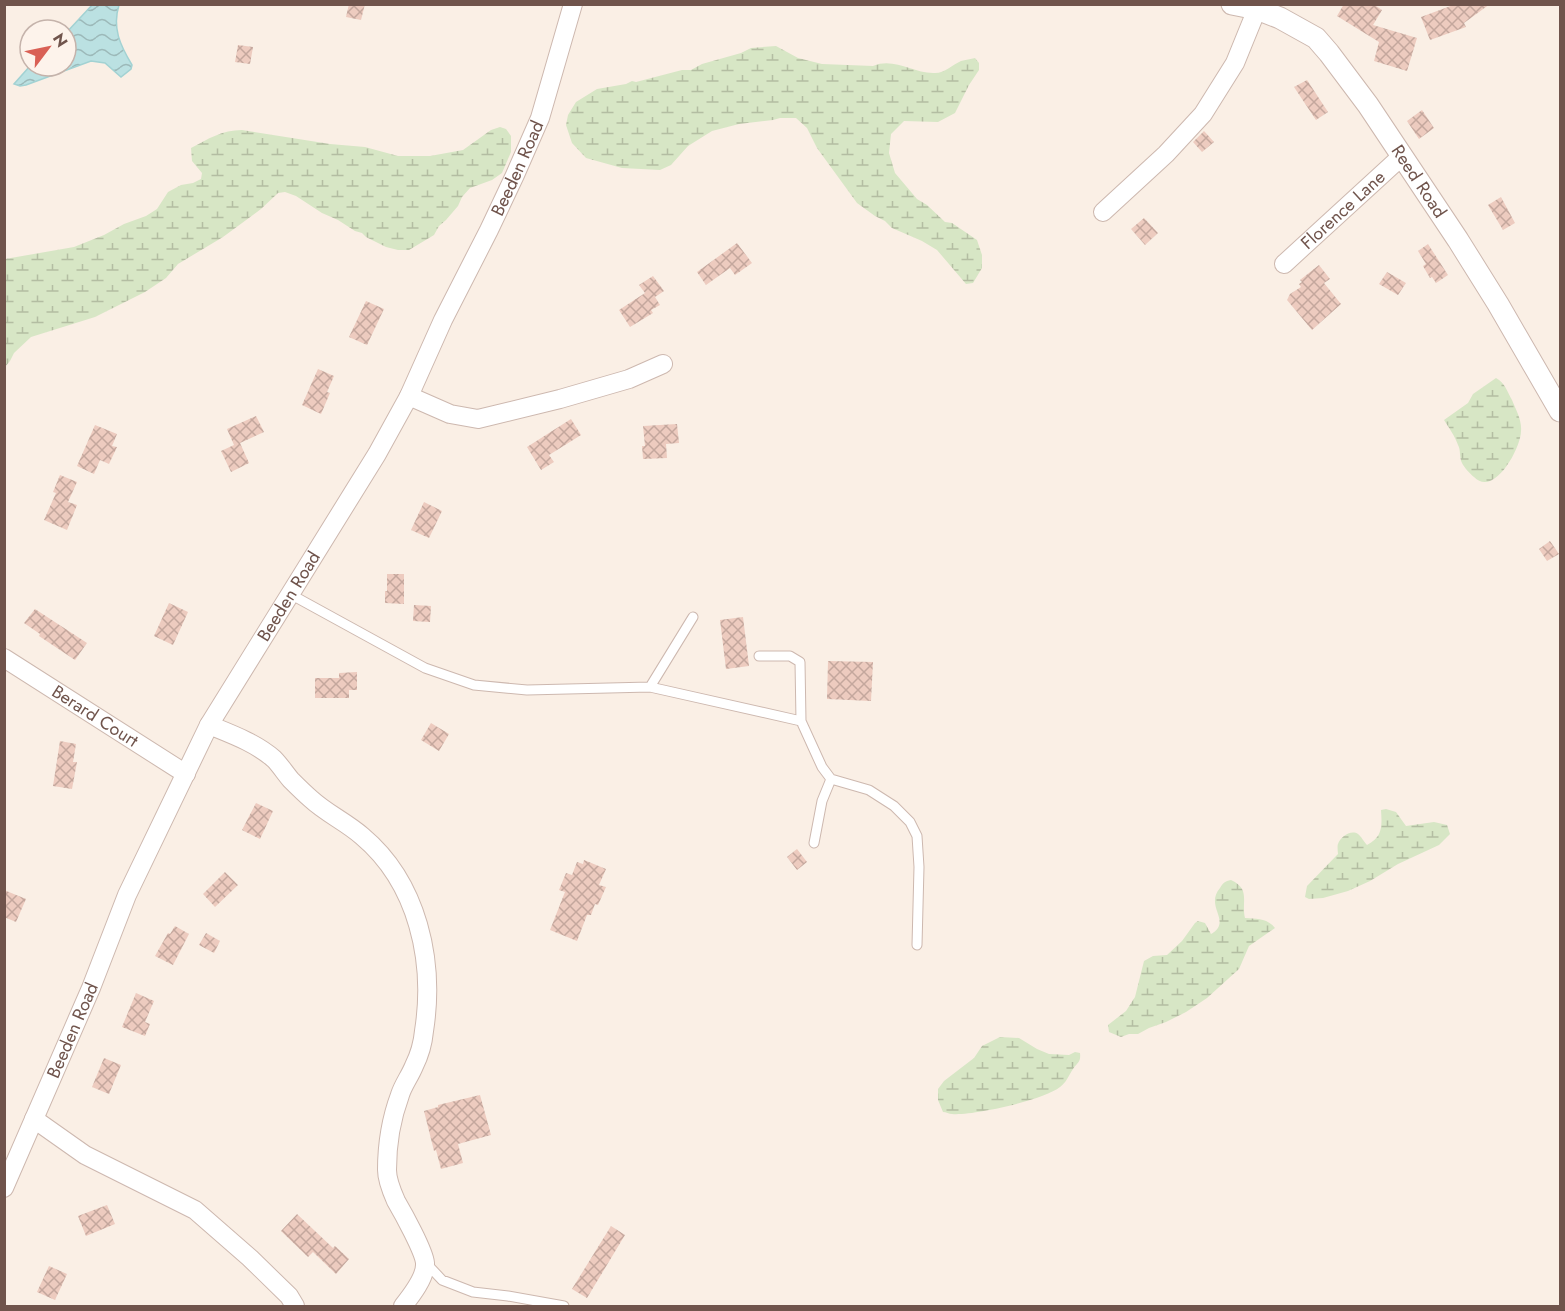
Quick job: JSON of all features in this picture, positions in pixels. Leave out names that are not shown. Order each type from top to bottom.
[{"type":"street","name":"Beeden Road","points":[[4,1188],[91,988],[127,895],[209,725],[371,463],[409,396],[443,320],[515,176],[540,118],[573,4]]},
{"type":"street","name":"Reed Road","points":[[1232,4],[1257,9],[1280,18],[1316,38],[1329,53],[1458,240],[1560,411]]},
{"type":"street","points":[[1103,212],[1166,154],[1203,114],[1235,63],[1257,9]]},
{"type":"street","name":"Florence Lane","points":[[1284,264],[1402,156]]},
{"type":"street","points":[[409,396],[450,414],[477,419],[629,380],[663,364]]},
{"type":"street","name":"Berard Court","points":[[4,658],[186,774]]},
{"type":"street","points":[[209,725],[233,735],[274,759],[312,800],[362,836],[391,865],[405,888],[417,919],[426,962],[427,999],[424,1032],[415,1064],[400,1094],[394,1115],[389,1136],[387,1174],[394,1196],[425,1263],[422,1278],[403,1306]]},
{"type":"street","points":[[34,1119],[85,1155],[195,1210],[250,1258],[289,1296],[295,1306]]},
{"type":"lane","points":[[290,594],[425,668],[474,685],[527,690],[650,687],[801,721]]},
{"type":"lane","points":[[650,687],[693,617]]},
{"type":"lane","points":[[759,656],[790,656],[800,662],[801,721],[822,767],[831,779],[869,790],[894,806],[910,822],[917,836],[919,867],[917,945]]},
{"type":"lane","points":[[814,843],[822,801],[831,779]]},
{"type":"lane","points":[[425,1263],[442,1280],[473,1292],[564,1306]]},
{"type":"green space","points":[[776,46],[798,58],[822,64],[873,66],[889,63],[927,73],[942,72],[961,61],[975,58],[979,63],[979,70],[955,113],[938,122],[904,121],[891,134],[889,153],[895,173],[917,199],[945,222],[952,223],[977,240],[982,255],[982,268],[973,283],[966,284],[937,250],[892,228],[857,203],[817,148],[807,128],[796,118],[739,124],[712,131],[688,146],[671,165],[660,170],[622,168],[586,158],[572,143],[566,125],[568,115],[576,102],[597,89],[691,70],[702,64],[751,48]]},
{"type":"green space","points":[[500,127],[506,129],[511,136],[511,152],[502,173],[492,180],[470,188],[434,235],[409,250],[386,247],[322,213],[296,196],[285,192],[278,193],[261,209],[223,237],[178,264],[166,278],[145,292],[95,317],[31,337],[14,353],[5,367],[5,259],[74,247],[146,216],[157,209],[168,192],[201,179],[202,173],[192,161],[191,148],[209,138],[242,130],[330,144],[365,147],[398,156],[430,156],[463,150],[491,130]]},
{"type":"green space","points":[[1496,378],[1504,385],[1520,419],[1520,439],[1511,459],[1498,476],[1490,481],[1482,482],[1472,476],[1463,465],[1457,442],[1444,420],[1468,403],[1473,394]]},
{"type":"green space","points":[[1381,810],[1396,812],[1406,826],[1434,822],[1447,825],[1450,834],[1439,845],[1348,891],[1323,898],[1305,897],[1307,886],[1338,854],[1341,839],[1346,834],[1355,833],[1367,845],[1372,842],[1379,835]]},
{"type":"green space","points":[[1231,880],[1241,887],[1243,892],[1245,918],[1265,921],[1275,928],[1249,946],[1239,969],[1207,998],[1186,1012],[1138,1034],[1121,1037],[1109,1032],[1108,1025],[1126,1011],[1135,997],[1144,961],[1153,956],[1167,955],[1198,921],[1205,923],[1211,934],[1217,929],[1219,919],[1216,895],[1223,884]]},
{"type":"green space","points":[[1000,1037],[1019,1038],[1049,1054],[1080,1053],[1080,1060],[1062,1085],[1039,1097],[975,1112],[952,1114],[943,1112],[938,1100],[938,1089],[944,1081],[974,1058],[982,1046]]},
{"type":"water","points":[[93,4],[119,5],[117,29],[132,65],[131,69],[121,77],[105,63],[91,61],[78,66],[78,20]]},
{"type":"water","points":[[19,78],[45,78],[26,85],[14,84]]},
{"type":"building","points":[[349,4],[365,4],[361,20],[346,17]]},
{"type":"building","points":[[1344,4],[1373,4],[1382,10],[1373,25],[1417,38],[1407,71],[1374,61],[1379,42],[1337,16]]},
{"type":"building","points":[[1456,4],[1490,4],[1464,23],[1466,27],[1430,40],[1421,17]]},
{"type":"building","points":[[238,45],[253,47],[250,64],[235,62]]},
{"type":"building","points":[[1307,80],[1328,112],[1316,120],[1294,87]]},
{"type":"building","points":[[1422,110],[1434,128],[1419,139],[1407,121]]},
{"type":"building","points":[[1204,131],[1214,142],[1202,152],[1193,142]]},
{"type":"building","points":[[1501,197],[1515,223],[1503,230],[1488,205]]},
{"type":"building","points":[[1144,218],[1158,233],[1145,245],[1131,229]]},
{"type":"building","points":[[737,243],[752,263],[735,275],[730,268],[706,285],[697,272]]},
{"type":"building","points":[[1428,244],[1448,275],[1436,283],[1423,266],[1426,264],[1418,251]]},
{"type":"building","points":[[1319,265],[1330,279],[1324,283],[1341,304],[1312,330],[1287,300],[1290,294],[1301,287],[1300,280]]},
{"type":"building","points":[[1387,272],[1406,283],[1398,295],[1379,284]]},
{"type":"building","points":[[653,276],[664,291],[655,297],[660,305],[651,310],[653,313],[630,327],[619,310],[645,293],[639,285]]},
{"type":"building","points":[[366,301],[384,309],[367,345],[349,337]]},
{"type":"building","points":[[318,369],[334,376],[321,414],[302,405]]},
{"type":"building","points":[[256,416],[264,432],[240,443],[249,463],[231,472],[221,451],[234,445],[227,429]]},
{"type":"building","points":[[571,419],[581,435],[549,455],[554,462],[541,470],[527,447]]},
{"type":"building","points":[[677,424],[679,443],[666,444],[667,458],[643,459],[642,446],[645,446],[643,426]]},
{"type":"building","points":[[95,425],[117,434],[112,446],[117,447],[109,464],[100,460],[94,474],[77,466]]},
{"type":"building","points":[[60,475],[77,482],[68,502],[77,505],[67,530],[44,520],[56,493],[53,492]]},
{"type":"building","points":[[424,502],[442,511],[429,538],[411,530]]},
{"type":"building","points":[[1550,541],[1559,554],[1547,561],[1539,549]]},
{"type":"building","points":[[387,574],[404,574],[404,604],[385,603]]},
{"type":"building","points":[[169,603],[188,612],[173,645],[154,636]]},
{"type":"building","points":[[414,605],[431,606],[430,622],[413,621]]},
{"type":"building","points":[[35,609],[87,643],[75,660],[24,623]]},
{"type":"building","points":[[743,617],[749,666],[726,669],[720,620]]},
{"type":"building","points":[[828,661],[873,662],[871,701],[827,699]]},
{"type":"building","points":[[357,672],[357,690],[349,690],[349,698],[315,698],[315,678],[339,678],[339,673]]},
{"type":"building","points":[[431,723],[449,734],[439,751],[421,740]]},
{"type":"building","points":[[60,741],[76,744],[73,762],[77,762],[72,789],[53,786]]},
{"type":"building","points":[[256,803],[273,811],[260,839],[242,830]]},
{"type":"building","points":[[797,849],[807,862],[797,870],[787,857]]},
{"type":"building","points":[[584,860],[606,869],[599,885],[606,887],[598,905],[595,904],[591,915],[587,915],[577,941],[550,930],[565,892],[559,890],[566,873],[572,875],[577,862],[583,864]]},
{"type":"building","points":[[225,872],[238,885],[215,907],[203,894]]},
{"type":"building","points":[[4,890],[26,899],[16,922],[4,917]]},
{"type":"building","points":[[175,926],[189,934],[173,965],[155,956],[168,933],[170,934]]},
{"type":"building","points":[[206,933],[220,941],[214,953],[199,945]]},
{"type":"building","points":[[136,993],[154,1001],[145,1022],[150,1024],[145,1036],[122,1027]]},
{"type":"building","points":[[104,1058],[121,1065],[109,1094],[92,1087]]},
{"type":"building","points":[[480,1095],[491,1135],[458,1144],[463,1163],[441,1169],[424,1111],[438,1107],[438,1105]]},
{"type":"building","points":[[107,1205],[115,1224],[86,1236],[78,1216]]},
{"type":"building","points":[[297,1214],[333,1248],[335,1246],[349,1259],[336,1274],[313,1252],[308,1257],[281,1231]]},
{"type":"building","points":[[611,1226],[625,1235],[587,1298],[572,1289]]},
{"type":"building","points":[[49,1266],[67,1274],[55,1300],[37,1292]]}]
